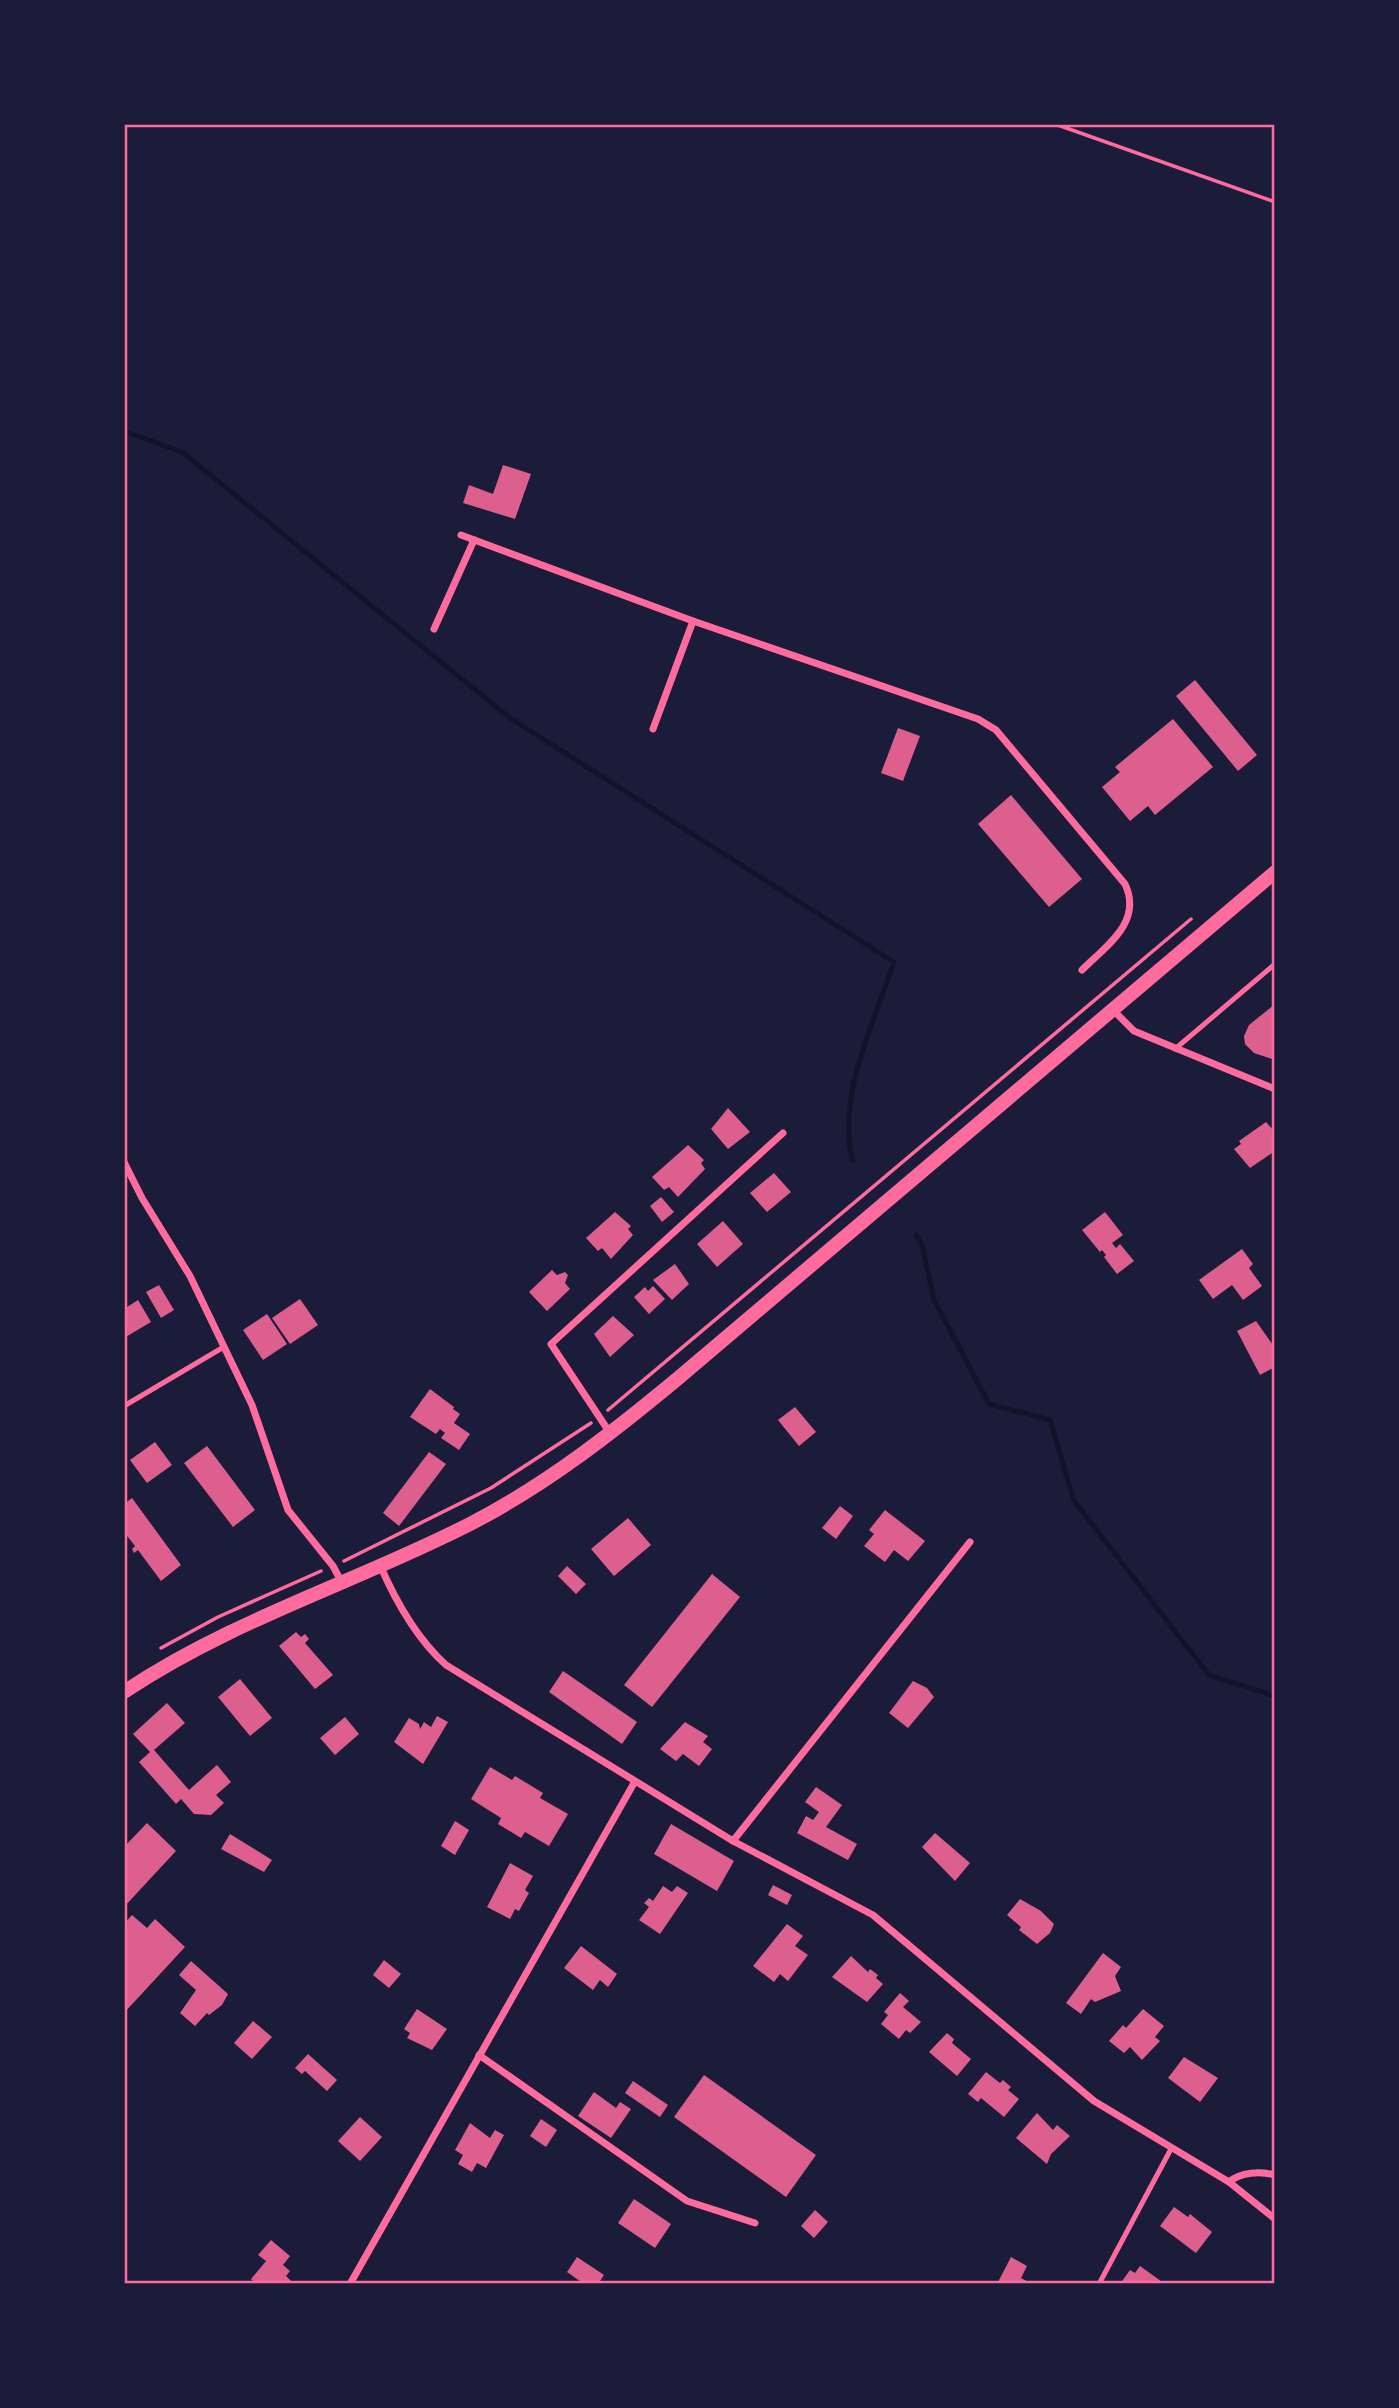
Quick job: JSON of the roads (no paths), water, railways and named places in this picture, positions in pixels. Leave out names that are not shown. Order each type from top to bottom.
[{"type":"main road","points":[[124,1692],[211,1640],[380,1565],[506,1505],[552,1476],[610,1434],[1275,872]]},
{"type":"street","points":[[461,534],[693,621],[978,719],[996,730],[1125,884],[1130,894],[1128,921],[1082,970]]},
{"type":"street","points":[[434,629],[474,540]]},
{"type":"street","points":[[653,729],[693,621]]},
{"type":"street","points":[[1112,1010],[1134,1031],[1275,1089]]},
{"type":"street","points":[[610,1434],[551,1345],[783,1133]]},
{"type":"street","points":[[124,1161],[142,1198],[190,1276],[222,1348],[252,1405],[288,1510],[333,1566],[341,1581]]},
{"type":"street","points":[[733,1841],[970,1542]]},
{"type":"street","points":[[380,1565],[393,1594],[419,1636],[446,1665],[634,1783],[733,1841],[873,1915],[1071,2083],[1118,2117],[1229,2182],[1275,2219]]},
{"type":"street","points":[[350,2284],[634,1783]]},
{"type":"street","points":[[479,2055],[687,2201],[755,2223]]},
{"type":"street","points":[[1229,2182],[1235,2177],[1251,2174],[1275,2175]]},
{"type":"lane","points":[[1175,1049],[1275,964]]},
{"type":"lane","points":[[124,1406],[222,1348]]},
{"type":"lane","points":[[1099,2284],[1172,2147]]},
{"type":"waterway","points":[[124,431],[182,452],[510,718],[894,962],[868,1034],[853,1087],[849,1113],[853,1161]]},
{"type":"waterway","points":[[916,1235],[922,1245],[934,1300],[989,1404],[1050,1420],[1074,1501],[1209,1675],[1275,1696]]}]
